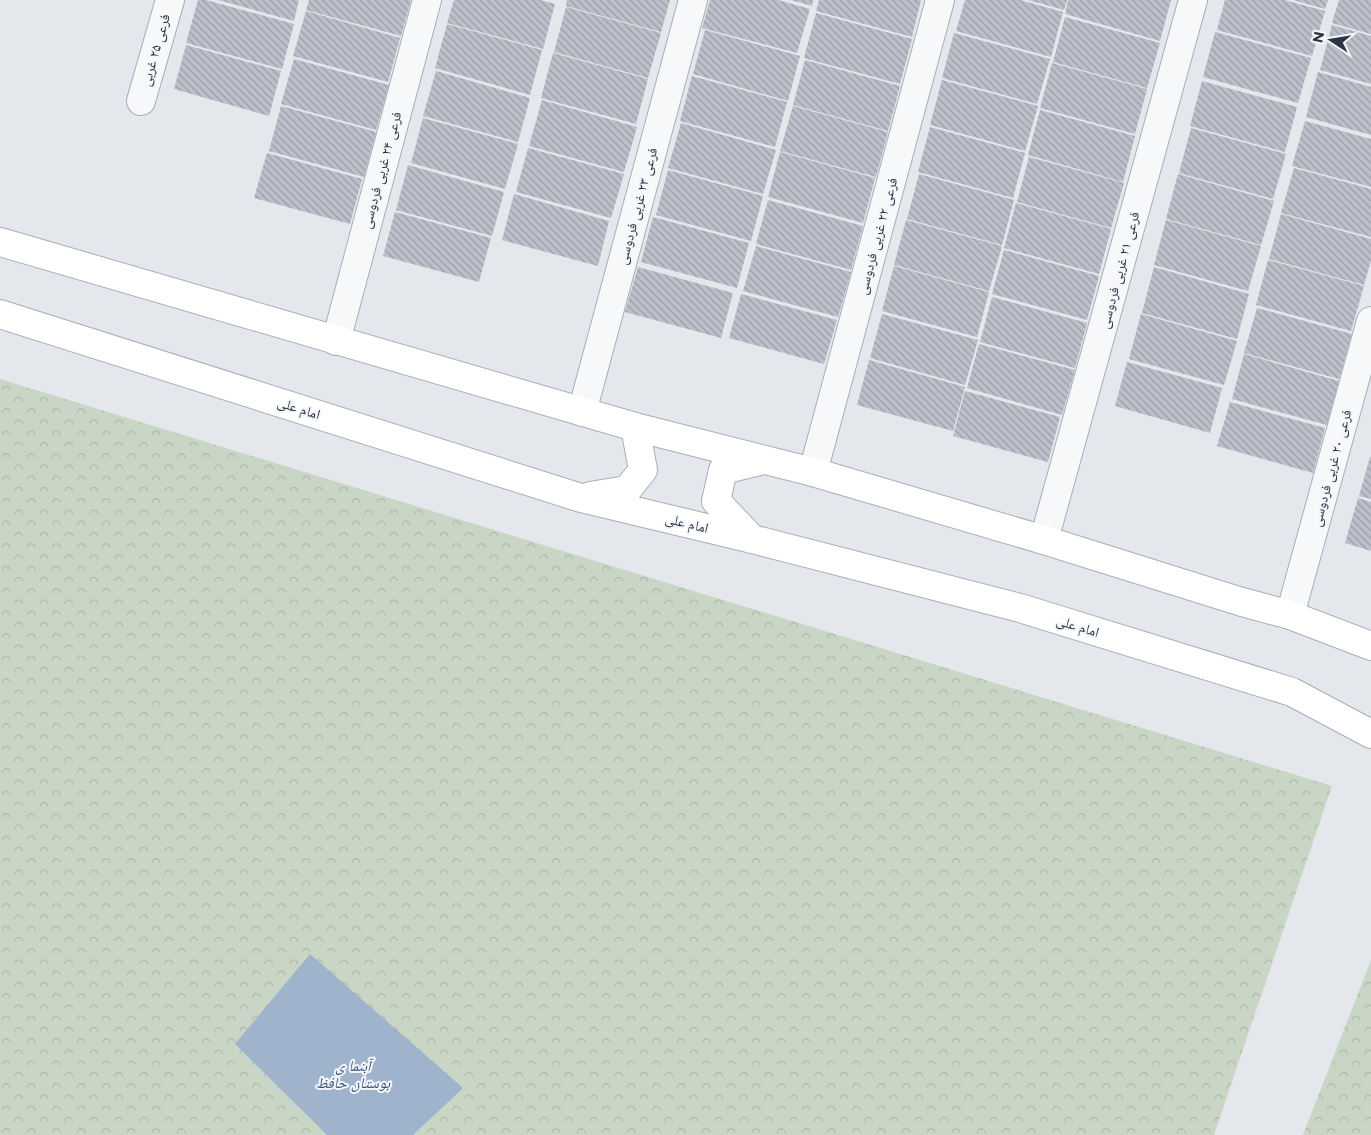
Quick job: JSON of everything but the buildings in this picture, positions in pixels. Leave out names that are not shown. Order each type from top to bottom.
[{"type":"main road","points":[[0,242],[582,412],[813,472],[1044,540],[1242,602],[1290,615],[1371,646]]},
{"type":"main road","name":"امام علی","points":[[0,314],[582,498],[752,539],[1020,608],[1292,692],[1371,734]]},
{"type":"main road","points":[[582,498],[628,490],[643,470],[635,427]]},
{"type":"main road","points":[[752,539],[716,501],[723,470],[764,460]]},
{"type":"street","name":"فرعی ۲۵ غربی","points":[[141,101],[170,0]]},
{"type":"street","name":"فرعی ۲۴ غربی فردوسی","points":[[336,341],[427,0]]},
{"type":"street","name":"فرعی ۲۳ غربی فردوسی","points":[[582,412],[693,0]]},
{"type":"street","name":"فرعی ۲۲ غربی فردوسی","points":[[813,472],[940,0]]},
{"type":"street","name":"فرعی ۲۱ غربی فردوسی","points":[[1044,540],[1193,0]]},
{"type":"street","name":"فرعی ۲۰ غربی فردوسی","points":[[1290,615],[1371,321]]},
{"type":"green space","points":[[0,379],[1332,786],[1214,1135],[0,1135]]},
{"type":"green space","points":[[1371,960],[1371,1135],[1303,1135]]},
{"type":"water","name":"آبنما ی بوستان حافظ","points":[[310,954],[463,1088],[413,1135],[327,1135],[235,1044]]}]
